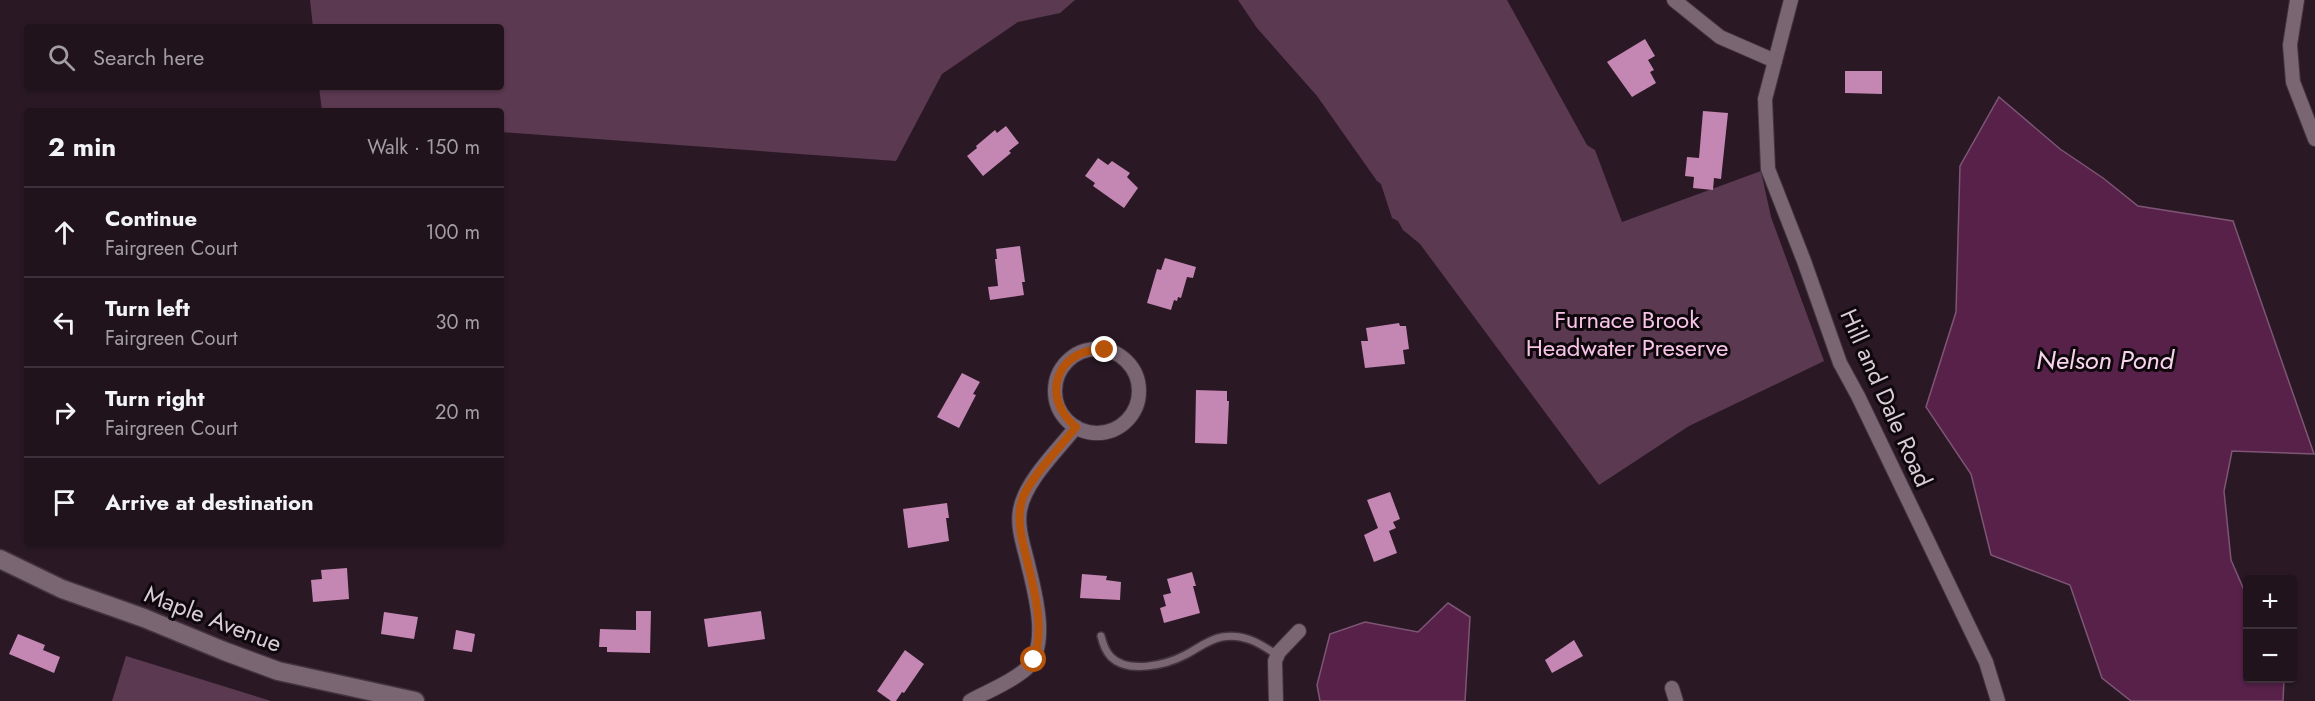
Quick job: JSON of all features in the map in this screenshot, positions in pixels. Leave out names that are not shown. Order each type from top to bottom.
[{"type":"street","points":[[1674,0],[1720,38],[1773,65]]},
{"type":"street","name":"Hill and Dale Road","points":[[1791,0],[1765,99],[1768,169],[1840,363],[1986,662],[1998,701]]},
{"type":"street","points":[[2297,0],[2290,45],[2293,82],[2315,139]]},
{"type":"street","points":[[1094,349],[1115,353],[1134,369],[1139,382],[1136,409],[1127,421],[1116,429],[1102,433],[1089,432],[1076,427],[1066,419],[1057,403],[1056,384],[1059,373],[1067,362],[1084,351],[1094,349]]},
{"type":"street","points":[[970,701],[1010,680],[1025,670],[1034,660],[1039,645],[1039,627],[1034,588],[1019,527],[1019,512],[1024,496],[1032,483],[1076,427]]},
{"type":"street","name":"Maple Avenue","points":[[0,559],[62,589],[144,618],[278,671],[416,701]]},
{"type":"street","points":[[1276,701],[1275,661],[1277,655],[1299,631]]},
{"type":"lane","points":[[1101,636],[1105,650],[1111,657],[1125,665],[1167,663],[1213,639],[1224,636],[1243,637],[1277,655]]},
{"type":"green space","points":[[310,0],[1075,0],[1060,13],[1018,22],[942,74],[896,161],[504,132],[504,108],[322,108],[319,90],[504,90],[504,24],[313,24]]},
{"type":"green space","name":"Furnace Brook Headwater Preserve","points":[[1238,0],[1507,0],[1587,145],[1595,150],[1622,222],[1761,171],[1771,217],[1824,361],[1689,426],[1599,485],[1420,244],[1403,230],[1398,221],[1392,218],[1381,184],[1317,96],[1257,28]]},
{"type":"green space","points":[[126,656],[271,701],[112,701]]},
{"type":"water","name":"Nelson Pond","points":[[1999,97],[2060,149],[2103,178],[2138,206],[2233,221],[2314,454],[2232,451],[2224,491],[2231,560],[2243,588],[2243,683],[2284,683],[2283,701],[2131,701],[2102,678],[2070,585],[1991,555],[1971,474],[1926,407],[1956,312],[1960,166]]},
{"type":"water","points":[[1448,603],[1470,617],[1465,701],[1320,701],[1317,685],[1330,634],[1365,622],[1418,632]]},
{"type":"building","points":[[1645,39],[1655,56],[1648,60],[1654,70],[1650,72],[1656,83],[1632,97],[1607,62]]},
{"type":"building","points":[[1845,71],[1882,71],[1882,94],[1845,93]]},
{"type":"building","points":[[1703,111],[1728,113],[1721,179],[1714,178],[1713,190],[1693,188],[1694,177],[1685,176],[1687,157],[1699,158]]},
{"type":"building","points":[[1006,126],[1019,143],[1009,151],[1011,153],[983,176],[967,156],[995,130],[997,133]]},
{"type":"building","points":[[1098,158],[1108,165],[1112,161],[1130,173],[1127,177],[1138,188],[1124,208],[1093,186],[1095,183],[1085,176]]},
{"type":"building","points":[[1020,246],[1025,282],[1022,282],[1024,295],[990,300],[988,287],[998,286],[996,249]]},
{"type":"building","points":[[1165,258],[1196,267],[1193,278],[1187,277],[1181,298],[1174,300],[1171,310],[1147,303],[1157,269],[1161,270]]},
{"type":"building","points":[[1399,323],[1400,326],[1406,326],[1409,349],[1403,350],[1405,364],[1365,368],[1361,341],[1368,341],[1366,328]]},
{"type":"building","points":[[962,373],[980,382],[959,428],[937,417]]},
{"type":"building","points":[[1196,390],[1227,391],[1227,401],[1229,401],[1227,444],[1195,443]]},
{"type":"building","points":[[1390,492],[1400,519],[1393,522],[1396,528],[1389,531],[1397,553],[1374,562],[1364,535],[1378,528],[1367,500]]},
{"type":"building","points":[[947,503],[949,541],[908,548],[903,509]]},
{"type":"building","points":[[347,568],[349,599],[313,602],[311,580],[322,579],[321,570]]},
{"type":"building","points":[[1192,572],[1200,613],[1164,623],[1160,608],[1166,606],[1163,595],[1171,593],[1167,579]]},
{"type":"building","points":[[1082,574],[1107,576],[1106,580],[1121,582],[1120,600],[1080,598]]},
{"type":"building","points":[[636,611],[651,611],[650,653],[607,652],[607,647],[599,647],[600,629],[636,630]]},
{"type":"building","points":[[761,611],[765,639],[708,647],[704,619]]},
{"type":"building","points":[[384,612],[418,617],[414,639],[381,634]]},
{"type":"building","points":[[456,630],[475,634],[472,652],[453,649]]},
{"type":"building","points":[[18,634],[45,645],[43,650],[60,657],[54,673],[9,654]]},
{"type":"building","points":[[1574,640],[1583,656],[1552,673],[1545,660]]},
{"type":"building","points":[[905,650],[924,664],[904,693],[902,692],[896,701],[891,701],[877,691]]},
{"type":"route","points":[[1034,660],[1039,645],[1039,627],[1034,588],[1019,527],[1019,512],[1024,496],[1032,483],[1076,427],[1059,409],[1056,397],[1059,373],[1067,362],[1084,351],[1105,350]]}]
